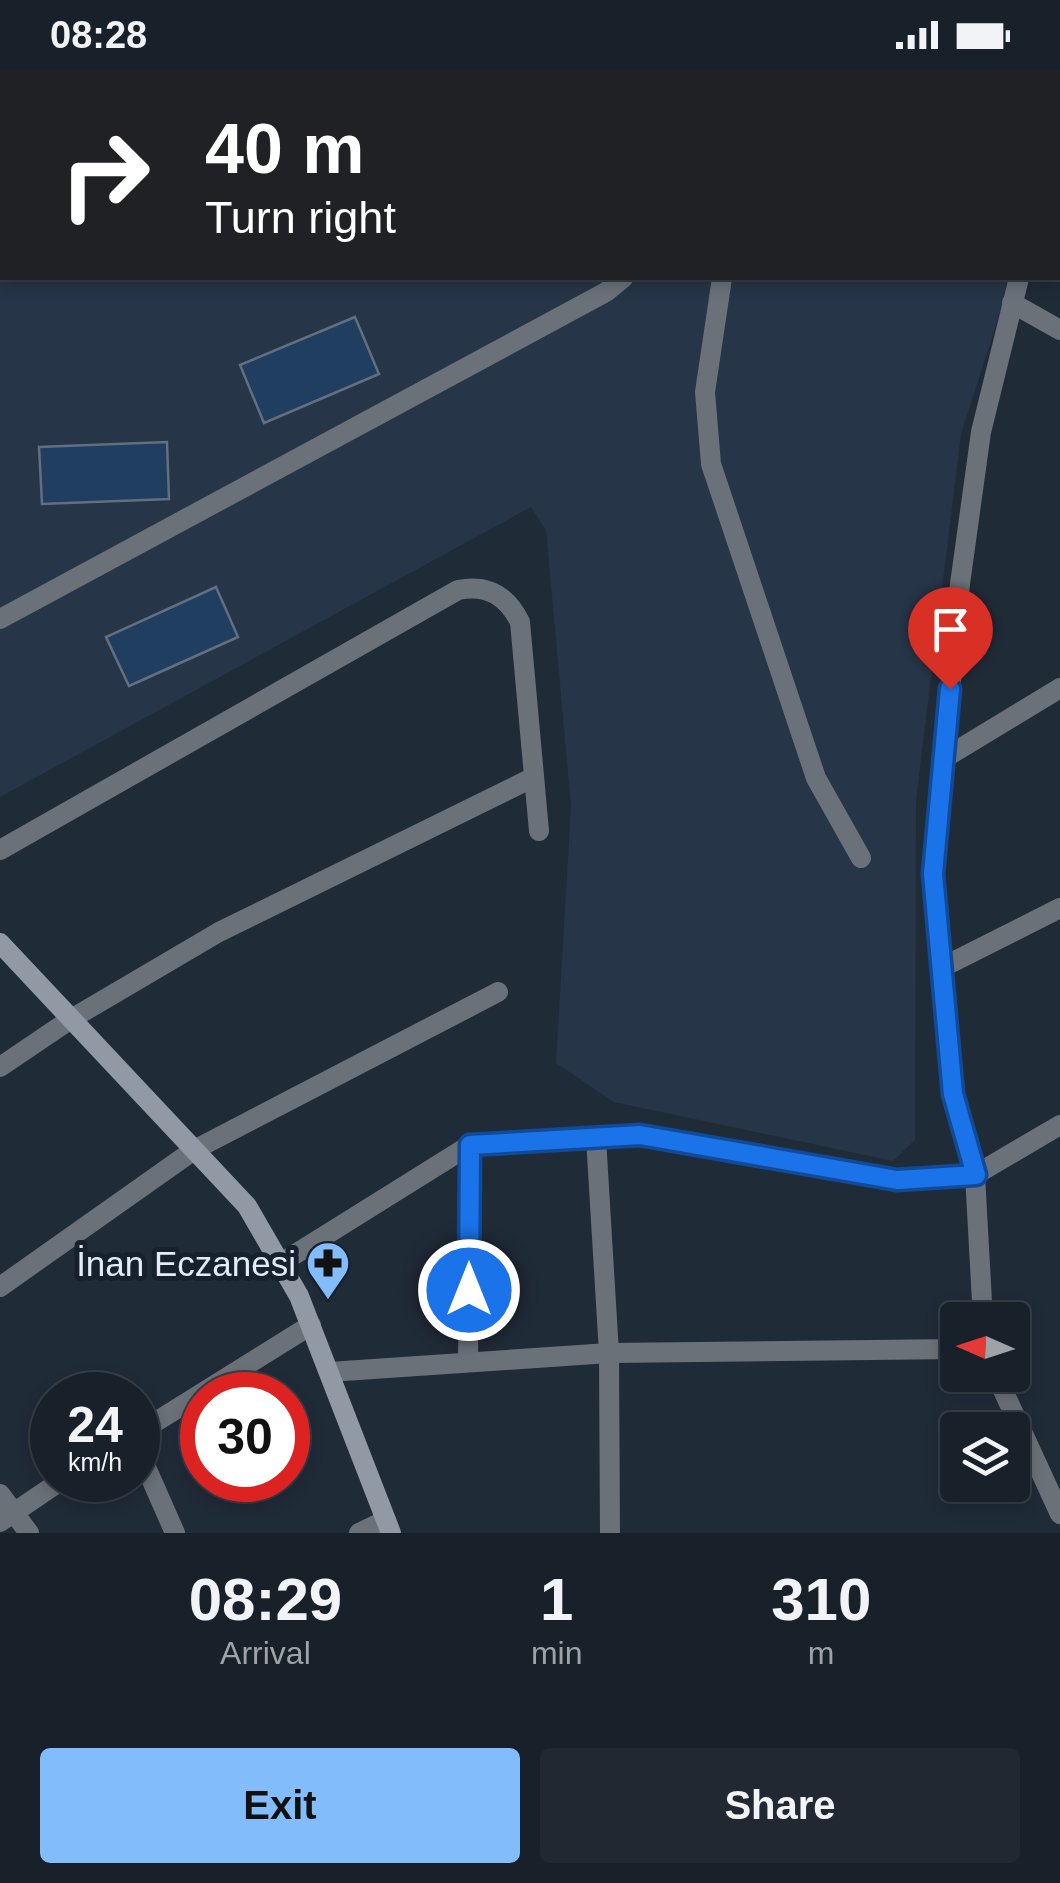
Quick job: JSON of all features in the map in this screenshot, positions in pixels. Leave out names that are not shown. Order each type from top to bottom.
[{"type":"main road","points":[[0,942],[247,1206],[311,1325],[389,1526]]},
{"type":"street","points":[[0,620],[606,292],[621,280]]},
{"type":"street","points":[[722,280],[704,392],[711,464],[816,778],[860,858]]},
{"type":"street","points":[[982,1302],[976,1175],[953,1094],[933,874],[960,584],[981,432],[1018,280]]},
{"type":"street","points":[[1012,303],[1060,330]]},
{"type":"street","points":[[0,850],[458,590],[470,588],[494,592],[505,600],[520,622],[539,831]]},
{"type":"street","points":[[943,759],[1060,688]]},
{"type":"street","points":[[0,1067],[71,1019],[219,932],[534,777]]},
{"type":"street","points":[[941,968],[1060,908]]},
{"type":"street","points":[[0,1287],[194,1150],[498,992]]},
{"type":"street","points":[[280,1263],[470,1145],[640,1135],[897,1180],[976,1175],[1060,1126]]},
{"type":"street","points":[[596,1138],[610,1353],[610,1533]]},
{"type":"street","points":[[468,1362],[470,1145]]},
{"type":"street","points":[[160,1419],[311,1325]]},
{"type":"street","points":[[329,1372],[610,1353],[940,1348]]},
{"type":"street","points":[[1004,1392],[1060,1514]]},
{"type":"street","points":[[29,1533],[4,1509],[30,1496]]},
{"type":"street","points":[[160,1499],[175,1533]]},
{"type":"street","points":[[359,1533],[389,1526]]},
{"type":"shaded area","points":[[0,280],[1010,280],[961,434],[916,800],[915,1140],[893,1161],[614,1102],[556,1063],[571,806],[546,530],[531,507],[0,797]]},
{"type":"building","points":[[355,317],[379,374],[264,423],[240,365]]},
{"type":"building","points":[[167,442],[169,499],[42,504],[39,447]]},
{"type":"building","points":[[216,587],[238,637],[129,686],[106,637]]},
{"type":"place","name":"İnan Eczanesi","points":[[328,1301]]},
{"type":"route","points":[[469,1290],[470,1145],[640,1135],[897,1180],[976,1175],[953,1094],[933,874],[950,689]]}]
